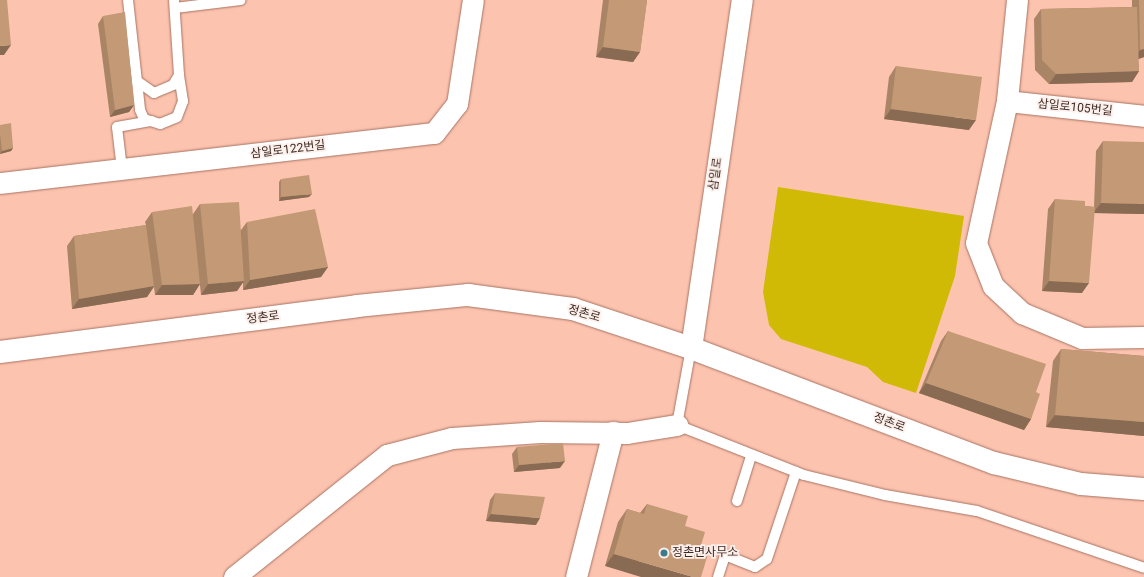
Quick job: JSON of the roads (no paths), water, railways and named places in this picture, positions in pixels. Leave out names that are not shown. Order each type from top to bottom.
[{"type":"main road","name":"정촌로","points":[[0,352],[357,306],[468,295],[573,309],[691,348],[994,463],[1081,484],[1144,489]]},
{"type":"street","name":"삼일로122번길","points":[[0,183],[434,133],[457,104],[473,0]]},
{"type":"street","name":"삼일로","points":[[691,348],[742,0]]},
{"type":"street","points":[[1017,0],[1007,101],[976,243],[993,286],[1022,313],[1082,338],[1144,337]]},
{"type":"street","name":"삼일로105번길","points":[[1007,101],[1144,116]]},
{"type":"street","points":[[234,577],[387,455],[452,438],[540,432],[613,432],[677,426]]},
{"type":"street","points":[[576,577],[613,432]]},
{"type":"lane","points":[[128,0],[140,110],[144,119],[160,124],[177,117],[183,101],[175,4],[241,0]]},
{"type":"lane","points":[[137,81],[154,93],[173,85],[180,75]]},
{"type":"lane","points":[[122,169],[117,127],[151,121]]},
{"type":"lane","points":[[691,348],[677,426],[796,472],[885,495],[977,511],[1144,568]]},
{"type":"lane","points":[[737,500],[752,456]]},
{"type":"lane","points":[[718,577],[725,555],[756,567],[767,559],[796,472]]},
{"type":"place","name":"정촌면사무소","points":[[664,553]]}]
